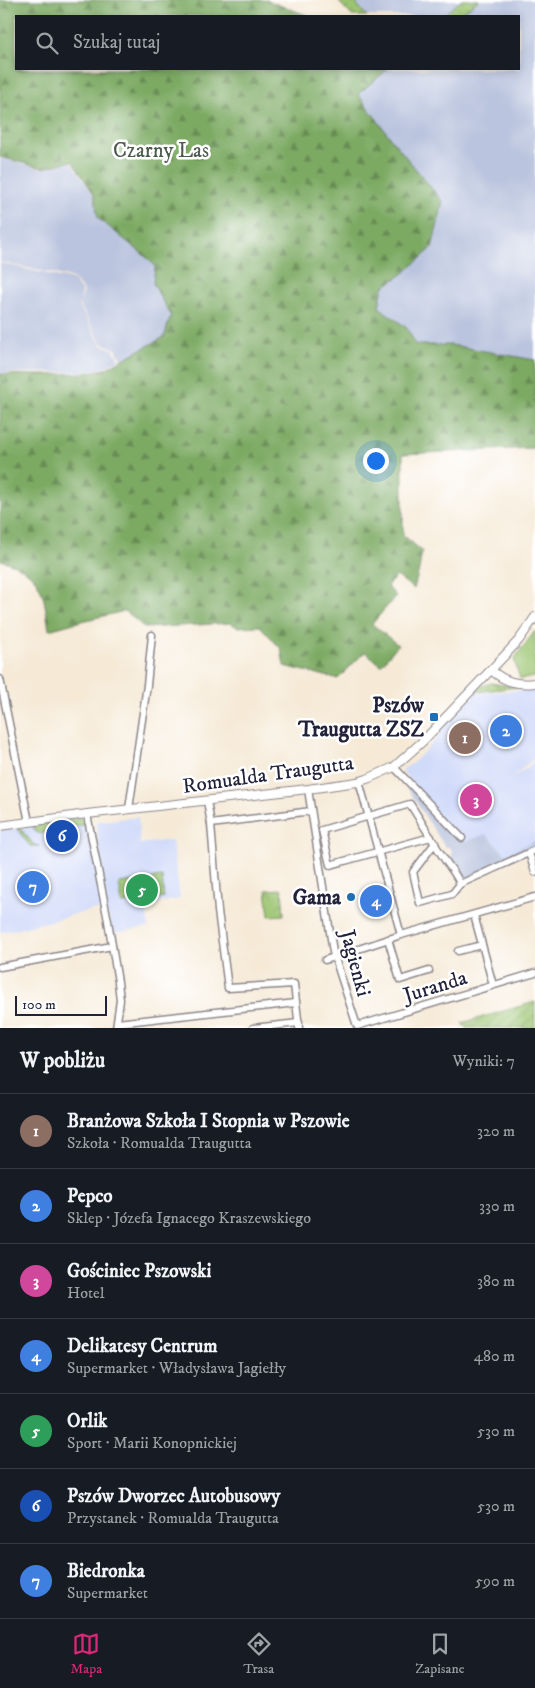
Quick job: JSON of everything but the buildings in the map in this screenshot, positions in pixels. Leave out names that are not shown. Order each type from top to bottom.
[{"type":"street","name":"Romualda Traugutta","points":[[0,826],[87,814],[308,789],[359,781],[394,767],[423,741],[519,640],[535,617]]},
{"type":"street","points":[[129,809],[130,790],[148,684],[152,635]]},
{"type":"street","points":[[491,670],[513,683],[535,683]]},
{"type":"street","points":[[0,679],[29,822]]},
{"type":"street","points":[[394,767],[462,838]]},
{"type":"street","points":[[359,781],[402,935]]},
{"type":"street","name":"Jagienki","points":[[308,789],[334,956],[357,1026]]},
{"type":"street","points":[[207,801],[228,988],[294,984],[299,1026],[253,1028]]},
{"type":"street","points":[[433,840],[330,865],[322,830],[410,804],[433,840],[444,859],[457,875],[460,884]]},
{"type":"street","name":"Romualda Traugutta","points":[[211,824],[311,810]]},
{"type":"street","points":[[87,814],[112,946],[120,1000],[117,1025],[296,1003]]},
{"type":"street","points":[[433,840],[413,872],[420,903],[452,894],[460,884],[532,851],[535,872]]},
{"type":"street","points":[[326,960],[388,939],[535,897]]},
{"type":"street","name":"Juranda","points":[[474,915],[493,985]]},
{"type":"street","points":[[388,939],[400,980],[429,970]]},
{"type":"street","points":[[458,951],[482,945]]},
{"type":"street","points":[[0,968],[112,946]]},
{"type":"street","name":"Juranda","points":[[357,1026],[535,973]]},
{"type":"shaded area","points":[[353,0],[462,0],[443,15],[366,15]]},
{"type":"shaded area","points":[[479,0],[535,0],[535,360],[451,345],[415,345],[407,328],[379,307],[383,287],[403,274],[443,202],[392,140],[358,93],[387,70],[520,70],[520,15],[459,15]]},
{"type":"shaded area","points":[[0,158],[43,169],[71,162],[93,194],[98,218],[155,266],[163,302],[171,315],[164,337],[121,360],[116,349],[101,343],[79,304],[101,345],[113,349],[119,360],[103,368],[83,372],[0,373],[0,263],[73,280],[82,292],[80,303],[84,292],[73,278],[0,262]]},
{"type":"shaded area","points":[[535,689],[535,758],[511,777],[527,768],[535,760],[535,845],[505,856],[463,845],[403,772],[403,769],[414,762],[438,737],[442,728],[476,693]]},
{"type":"shaded area","points":[[400,777],[464,842],[486,834],[505,854],[535,841],[535,850],[461,881],[451,855],[452,851],[449,847],[445,847]]},
{"type":"shaded area","points":[[138,817],[140,844],[172,840],[180,899],[146,905],[149,927],[114,933],[106,911],[92,910],[19,929],[0,932],[0,831],[38,824],[82,820],[90,834],[105,902],[96,823],[99,821]]},
{"type":"green space","name":"Czarny Las","points":[[0,0],[266,0],[306,15],[15,15],[15,70],[387,70],[358,94],[392,140],[443,202],[432,248],[403,274],[383,287],[379,307],[407,328],[416,345],[451,345],[535,360],[535,448],[403,454],[403,535],[422,551],[414,589],[397,576],[387,586],[396,596],[372,624],[398,645],[381,665],[365,652],[338,679],[284,666],[281,649],[260,626],[237,627],[231,623],[145,628],[125,611],[49,630],[42,594],[33,577],[14,565],[0,560],[0,374],[84,373],[105,369],[164,337],[171,315],[153,283],[155,266],[98,218],[94,194],[72,161],[43,168],[0,157]]},
{"type":"green space","points":[[337,0],[353,0],[366,15],[351,15]]},
{"type":"green space","points":[[462,0],[479,0],[459,15],[443,15]]},
{"type":"green space","points":[[535,631],[535,677],[520,679],[514,659]]},
{"type":"green space","points":[[491,683],[517,687],[475,692],[482,686]]},
{"type":"green space","points":[[80,818],[84,821],[83,825],[39,834],[33,827],[36,824]]},
{"type":"green space","points":[[20,828],[34,845],[40,846],[30,846],[17,829]]},
{"type":"green space","points":[[162,877],[164,898],[122,904],[119,883]]},
{"type":"green space","points":[[282,889],[284,915],[269,916],[266,890]]},
{"type":"green space","points":[[535,1002],[535,1028],[466,1028],[462,1023]]},
{"type":"place","name":"Pszów Traugutta ZSZ","points":[[434,717]]},
{"type":"place","name":"Pepco","points":[[506,731]]},
{"type":"place","name":"Branżowa Szkoła I Stopnia w Pszowie","points":[[465,738]]},
{"type":"place","name":"Gościniec Pszowski","points":[[476,800]]},
{"type":"place","name":"Pszów Dworzec Autobusowy","points":[[62,836]]},
{"type":"place","name":"Biedronka","points":[[33,887]]},
{"type":"place","name":"Orlik","points":[[142,890]]},
{"type":"place","name":"Gama","points":[[351,897]]},
{"type":"place","name":"Delikatesy Centrum","points":[[376,901]]}]
